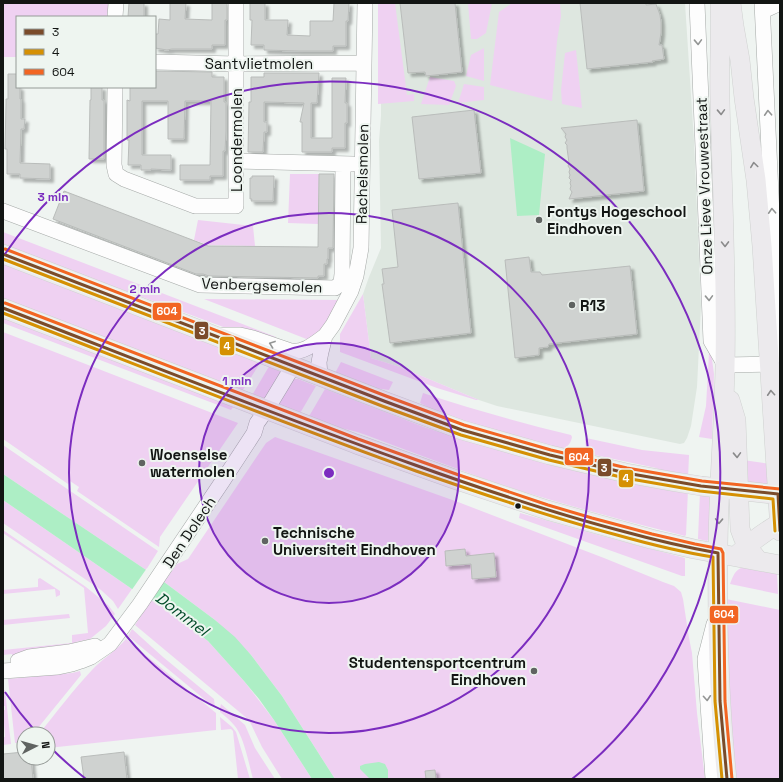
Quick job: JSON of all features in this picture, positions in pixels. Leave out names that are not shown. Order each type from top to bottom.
[{"type":"main road","points":[[711,3],[712,28],[720,73]]},
{"type":"main road","name":"Onze Lieve Vrouwestraat","points":[[720,3],[720,98],[725,282],[725,374],[720,488],[739,554],[718,586],[720,701],[727,779]]},
{"type":"main road","points":[[731,3],[756,180],[775,360],[780,531]]},
{"type":"main road","points":[[740,60],[742,26],[741,3]]},
{"type":"main road","points":[[3,254],[442,423],[512,445],[626,473],[670,482],[779,495]]},
{"type":"main road","points":[[3,308],[262,416],[356,444],[547,510],[651,539],[694,549],[739,554],[780,565]]},
{"type":"main road","points":[[725,374],[736,420],[740,529],[743,538],[739,554]]},
{"type":"main road","points":[[739,554],[768,530],[780,523]]},
{"type":"street","points":[[116,3],[116,16]]},
{"type":"street","name":"Loondermolen","points":[[115,88],[114,165],[116,174],[124,179],[195,206],[236,206],[236,3]]},
{"type":"street","name":"Rachelsmolen","points":[[320,376],[319,362],[326,336],[351,291],[356,276],[361,248],[365,3]]},
{"type":"street","name":"Onze Lieve Vrouwestraat","points":[[697,3],[712,340],[725,374]]},
{"type":"street","points":[[725,374],[775,360],[779,320],[775,149],[762,7],[780,3]]},
{"type":"street","name":"Santvlietmolen","points":[[156,62],[236,64],[364,63]]},
{"type":"street","points":[[236,161],[362,164]]},
{"type":"street","name":"Venbergsemolen","points":[[3,211],[200,285],[336,288],[341,283],[342,274],[343,164]]},
{"type":"street","name":"Rachelsmolen","points":[[214,335],[240,335],[284,349],[296,351],[309,347],[326,336]]},
{"type":"street","points":[[262,416],[293,366]]},
{"type":"street","name":"Den Dolech","points":[[3,671],[58,666],[81,661],[110,644],[157,573],[165,554],[246,430],[262,416]]},
{"type":"street","name":"Den Dolech","points":[[3,663],[95,646],[116,628],[138,602]]},
{"type":"street","name":"Onze Lieve Vrouwestraat","points":[[713,779],[705,659],[718,607]]},
{"type":"shaded area","points":[[3,3],[110,3],[110,16],[16,16],[16,57],[3,57]]},
{"type":"shaded area","points":[[378,3],[395,3],[407,95],[414,94],[414,101],[378,104]]},
{"type":"shaded area","name":"Fontys Hogeschool Eindhoven","points":[[381,3],[685,3],[694,141],[701,306],[697,387],[691,426],[684,443],[680,444],[497,406],[400,367],[371,358],[363,294],[381,248],[379,141],[381,116]]},
{"type":"shaded area","points":[[468,3],[492,3],[486,33],[477,39],[471,39]]},
{"type":"shaded area","points":[[512,3],[560,3],[561,16],[557,41],[552,101],[490,85],[499,12]]},
{"type":"shaded area","points":[[484,48],[484,81],[466,76],[471,55]]},
{"type":"shaded area","points":[[576,50],[582,108],[562,104],[561,90],[565,53]]},
{"type":"shaded area","points":[[430,77],[454,81],[456,86],[449,105],[421,104]]},
{"type":"shaded area","points":[[464,84],[484,87],[484,100],[458,103]]},
{"type":"shaded area","points":[[290,174],[319,174],[318,224],[288,223]]},
{"type":"shaded area","points":[[198,220],[253,226],[255,246],[209,245],[194,240]]},
{"type":"shaded area","points":[[3,232],[276,337],[273,341],[226,328],[121,289],[94,284],[3,249]]},
{"type":"shaded area","points":[[3,260],[262,360],[241,393],[3,301]]},
{"type":"shaded area","points":[[363,294],[371,358],[400,367],[479,400],[437,388],[340,352],[340,334]]},
{"type":"shaded area","points":[[204,299],[342,300],[331,322],[309,340]]},
{"type":"shaded area","points":[[3,313],[236,403],[231,410],[3,323]]},
{"type":"shaded area","points":[[3,332],[238,423],[160,537],[159,547],[77,491],[79,487],[70,481],[68,484],[3,439]]},
{"type":"shaded area","points":[[711,352],[714,374],[712,439],[699,437],[706,406],[709,353]]},
{"type":"shaded area","points":[[341,362],[393,382],[389,390],[360,386],[334,375]]},
{"type":"shaded area","points":[[271,363],[280,367],[282,373],[266,399],[251,397]]},
{"type":"shaded area","points":[[294,379],[298,379],[316,386],[299,415],[279,406]]},
{"type":"shaded area","points":[[325,389],[439,432],[688,490],[686,535],[634,523],[532,494],[482,478],[366,435],[308,418]]},
{"type":"shaded area","points":[[423,393],[497,416],[571,435],[572,439],[563,449],[454,421],[420,403]]},
{"type":"shaded area","name":"Studentensportcentrum Eindhoven","points":[[275,437],[458,502],[674,586],[681,592],[683,599],[692,653],[705,779],[335,779],[282,696],[251,655],[215,620],[164,582],[177,564],[188,559],[266,443]]},
{"type":"shaded area","points":[[586,438],[642,450],[689,455],[688,479],[678,477],[656,468],[590,453],[586,447]]},
{"type":"shaded area","points":[[3,445],[158,551],[146,570],[3,474]]},
{"type":"shaded area","points":[[743,460],[770,464],[772,485],[746,483]]},
{"type":"shaded area","points":[[700,492],[711,494],[710,538],[707,541],[698,539]]},
{"type":"shaded area","points":[[3,500],[132,589],[118,609],[113,601],[101,590],[3,523]]},
{"type":"shaded area","points":[[520,513],[685,558],[685,576],[519,518]]},
{"type":"shaded area","points":[[3,530],[86,587],[108,605],[115,614],[106,626],[90,639],[76,642],[69,646],[26,650],[13,657],[12,654],[3,655],[3,650],[72,643],[72,635],[88,633],[84,588],[3,533]]},
{"type":"shaded area","points":[[744,567],[777,574],[778,594],[730,584],[736,571]]},
{"type":"shaded area","points":[[40,578],[60,591],[60,595],[56,597],[55,589],[3,594],[3,590],[38,587],[38,579]]},
{"type":"shaded area","points":[[726,599],[780,610],[780,779],[733,779]]},
{"type":"shaded area","points":[[151,600],[159,604],[208,641],[244,681],[274,720],[312,779],[282,779],[262,747],[249,720],[135,625]]},
{"type":"shaded area","points":[[69,614],[70,618],[3,625],[3,620]]},
{"type":"shaded area","points":[[132,629],[214,699],[215,708],[128,636]]},
{"type":"shaded area","points":[[126,639],[216,713],[216,730],[56,747],[56,726],[45,726],[96,666]]},
{"type":"shaded area","points":[[80,671],[81,675],[40,726],[16,726],[15,743],[8,679]]},
{"type":"shaded area","points":[[3,690],[5,690],[11,744],[3,745],[3,737],[5,737],[3,710],[5,710],[5,706],[3,706]]},
{"type":"shaded area","points":[[221,704],[245,725],[255,748],[275,779],[253,779],[241,736],[232,723],[220,712]]},
{"type":"shaded area","points":[[220,717],[236,732],[250,779],[238,779],[233,731],[231,729],[221,730]]},
{"type":"water","points":[[510,138],[545,154],[539,215],[517,216]]},
{"type":"water","name":"Dommel","points":[[3,474],[164,582],[235,637],[251,655],[282,696],[335,779],[312,779],[259,699],[208,641],[159,604],[132,589],[3,500]]},
{"type":"water","points":[[379,762],[385,764],[388,770],[388,779],[370,779],[360,769],[360,766],[365,764]]},
{"type":"pier","points":[[147,568],[165,580],[150,602],[131,591]]},
{"type":"building","points":[[129,3],[144,3],[144,16],[128,16]]},
{"type":"building","points":[[170,3],[186,3],[185,19],[212,20],[212,3],[227,3],[225,45],[212,45],[212,49],[167,50],[156,48],[156,34],[158,34],[159,19],[170,20]]},
{"type":"building","points":[[250,3],[265,3],[265,20],[288,20],[287,35],[310,36],[310,21],[333,21],[334,3],[349,3],[348,21],[346,21],[346,46],[333,46],[333,51],[299,51],[264,50],[264,45],[251,45],[252,20],[250,20]]},
{"type":"building","points":[[400,3],[455,3],[462,72],[426,76],[425,72],[408,73]]},
{"type":"building","points":[[580,3],[656,4],[661,22],[659,45],[662,45],[664,59],[652,61],[653,62],[587,69]]},
{"type":"building","points":[[156,71],[212,72],[212,77],[224,77],[226,131],[225,151],[223,151],[223,176],[210,176],[210,180],[180,180],[180,165],[210,165],[211,101],[185,101],[184,139],[168,139],[168,101],[142,101],[142,155],[171,155],[171,170],[141,170],[141,165],[128,165],[129,140],[127,140],[127,100],[130,101],[130,88],[156,88]]},
{"type":"building","points":[[264,73],[319,73],[317,103],[311,103],[311,138],[332,138],[332,78],[346,78],[345,103],[347,103],[347,123],[345,123],[345,148],[332,148],[332,152],[302,152],[302,122],[300,122],[304,103],[264,102],[264,122],[267,122],[267,132],[264,132],[263,152],[248,152],[251,77],[264,77]]},
{"type":"building","points":[[8,74],[16,74],[16,88],[20,88],[21,119],[25,119],[24,129],[21,129],[20,163],[50,164],[50,179],[20,178],[20,174],[7,174],[7,149],[5,149],[6,99],[8,99]]},
{"type":"building","points":[[91,88],[102,88],[102,100],[104,100],[104,159],[89,159]]},
{"type":"building","points":[[474,110],[481,173],[419,179],[412,117]]},
{"type":"building","points":[[637,120],[644,191],[569,199],[572,192],[570,189],[571,180],[569,178],[570,169],[568,166],[567,145],[565,143],[567,140],[565,137],[566,134],[561,128]]},
{"type":"building","points":[[319,174],[334,174],[333,248],[328,248],[327,264],[324,264],[324,276],[318,276],[318,278],[209,276],[196,274],[53,219],[64,191],[208,246],[318,247]]},
{"type":"building","points":[[252,176],[274,176],[273,201],[251,201],[250,178],[252,178]]},
{"type":"building","points":[[458,203],[471,333],[390,343],[382,284],[384,284],[382,269],[398,267],[392,210]]},
{"type":"building","name":"R13","points":[[529,257],[531,272],[540,272],[542,275],[630,266],[637,334],[549,344],[548,347],[539,348],[539,355],[515,358],[505,260]]},
{"type":"building","points":[[465,549],[466,556],[494,553],[496,577],[472,579],[471,564],[446,566],[445,551]]},
{"type":"building","points":[[124,752],[127,779],[84,779],[81,757]]},
{"type":"building","points":[[16,753],[16,766],[32,766],[33,779],[3,779],[3,754]]},
{"type":"building","points":[[435,770],[436,779],[426,779],[425,771]]},
{"type":"transit line","name":"604","points":[[5,249],[464,425],[551,450],[627,468],[702,481],[780,489]]},
{"type":"transit line","name":"3","points":[[3,254],[462,430],[550,455],[626,473],[701,486],[778,494],[780,531]]},
{"type":"transit line","name":"4","points":[[3,259],[382,406],[461,435],[549,460],[625,478],[700,491],[773,499],[775,531]]},
{"type":"transit line","name":"604","points":[[5,303],[358,439],[456,474],[592,518],[652,534],[721,549],[723,553],[725,701],[732,779]]},
{"type":"transit line","name":"3","points":[[3,308],[260,408],[465,483],[592,523],[668,543],[718,553],[720,701],[727,779]]},
{"type":"transit line","name":"4","points":[[3,313],[312,433],[416,471],[541,513],[592,528],[665,548],[713,557],[715,701],[722,779]]},
{"type":"place","name":"Fontys Hogeschool Eindhoven","points":[[539,220]]},
{"type":"place","name":"R13","points":[[572,305]]},
{"type":"place","name":"Woenselse watermolen","points":[[142,463]]},
{"type":"place","name":"Technische Universiteit Eindhoven","points":[[265,541]]},
{"type":"place","name":"Studentensportcentrum Eindhoven","points":[[534,671]]}]
